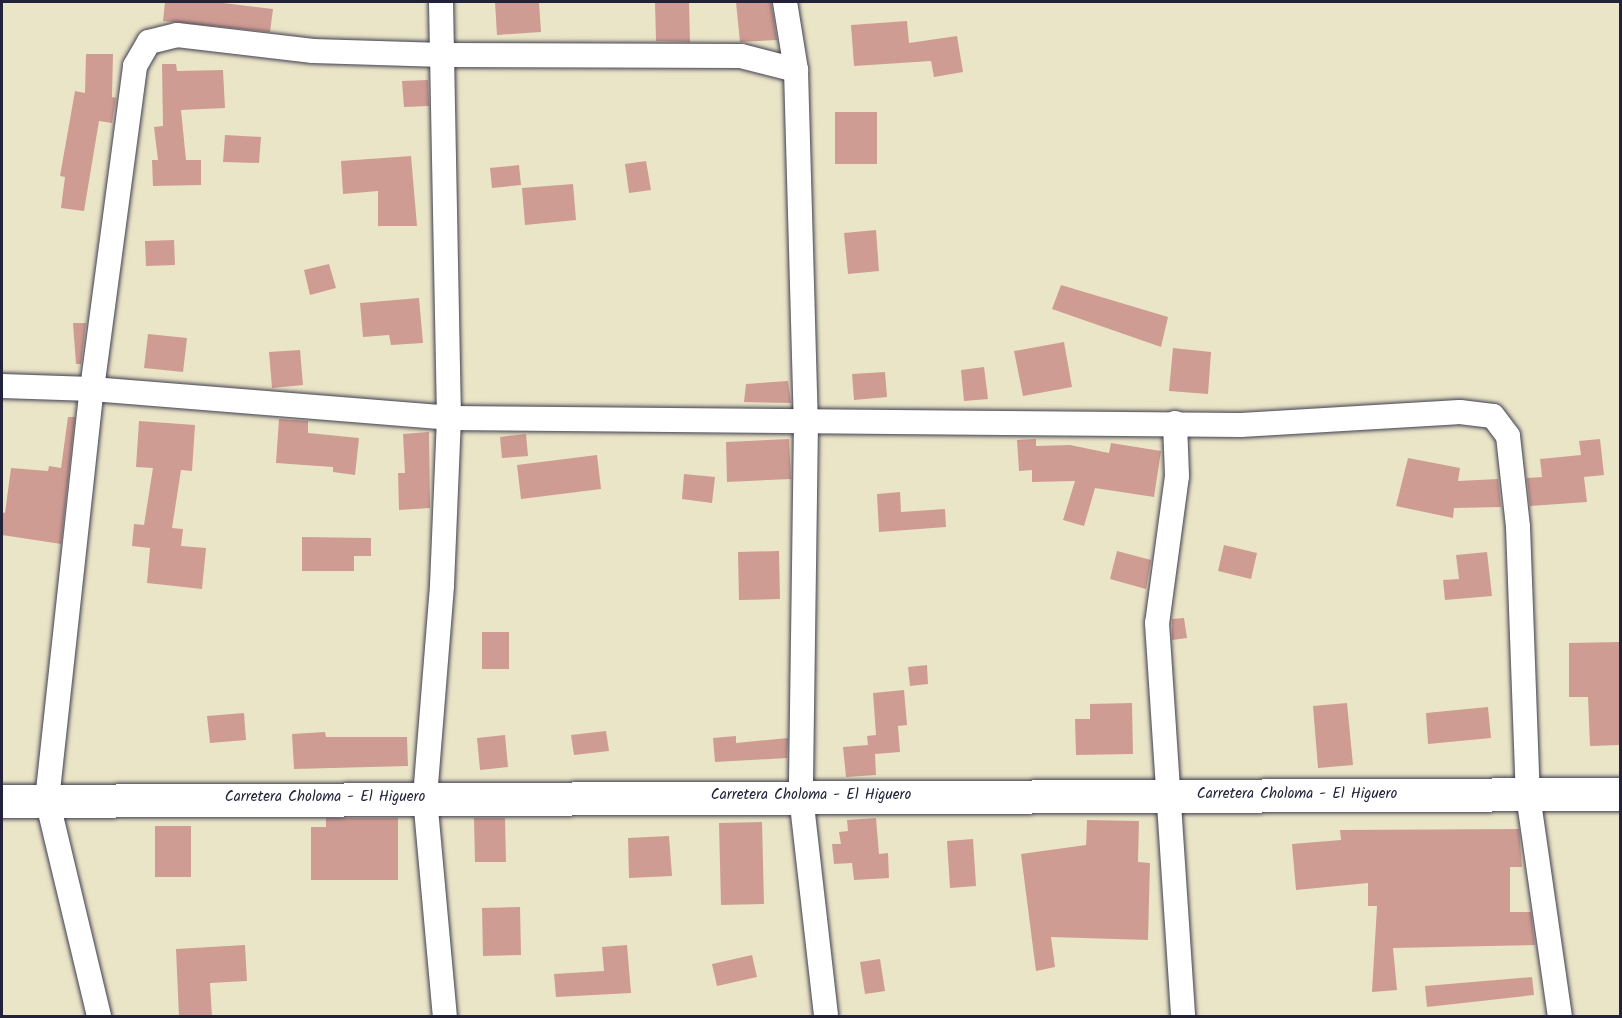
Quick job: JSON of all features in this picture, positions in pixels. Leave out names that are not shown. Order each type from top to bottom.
[{"type":"street","points":[[441,2],[449,418],[442,586],[425,798],[445,1017]]},
{"type":"street","points":[[785,2],[796,70],[806,423],[801,796],[826,1017]]},
{"type":"street","points":[[99,1017],[47,801],[92,389],[135,66],[149,42],[177,35],[313,51],[443,56],[741,56],[796,70]]},
{"type":"street","points":[[2,386],[92,389],[449,418],[806,423],[1241,425],[1460,412],[1493,416],[1508,436],[1518,527],[1528,795],[1560,1017]]},
{"type":"street","points":[[1175,423],[1177,476],[1157,623],[1167,796],[1184,1017]]},
{"type":"street","name":"Carretera Choloma - El Higuero","points":[[2,801],[1620,794]]},
{"type":"building","points":[[165,2],[215,2],[273,9],[270,32],[163,21]]},
{"type":"building","points":[[495,2],[539,2],[541,32],[497,35]]},
{"type":"building","points":[[655,2],[689,2],[690,42],[656,41]]},
{"type":"building","points":[[736,2],[771,2],[777,40],[740,42]]},
{"type":"building","points":[[907,21],[909,43],[957,36],[963,72],[934,77],[931,61],[854,66],[851,25]]},
{"type":"building","points":[[86,54],[113,54],[112,97],[116,98],[112,123],[99,121],[84,211],[61,208],[65,177],[60,176],[75,91],[85,93]]},
{"type":"building","points":[[162,64],[176,64],[177,71],[223,70],[225,108],[181,110],[186,160],[201,160],[201,185],[153,186],[152,160],[158,160],[154,127],[163,126]]},
{"type":"building","points":[[428,80],[429,106],[404,107],[402,81]]},
{"type":"building","points":[[835,112],[877,112],[877,164],[835,164]]},
{"type":"building","points":[[225,135],[261,137],[259,163],[223,162]]},
{"type":"building","points":[[411,156],[417,226],[378,226],[378,191],[343,194],[341,161]]},
{"type":"building","points":[[646,161],[651,190],[629,193],[625,164]]},
{"type":"building","points":[[519,165],[521,185],[492,188],[490,168]]},
{"type":"building","points":[[573,184],[576,220],[525,225],[522,188]]},
{"type":"building","points":[[876,230],[879,271],[848,274],[844,233]]},
{"type":"building","points":[[174,240],[175,265],[146,266],[145,241]]},
{"type":"building","points":[[329,264],[336,288],[310,295],[304,270]]},
{"type":"building","points":[[1061,285],[1168,317],[1161,347],[1052,309]]},
{"type":"building","points":[[419,298],[423,343],[391,345],[389,335],[363,337],[360,303]]},
{"type":"building","points":[[73,323],[86,323],[81,364],[76,364]]},
{"type":"building","points":[[148,334],[187,338],[183,372],[144,368]]},
{"type":"building","points":[[1064,342],[1072,387],[1023,396],[1014,351]]},
{"type":"building","points":[[1173,348],[1211,352],[1208,394],[1169,391]]},
{"type":"building","points":[[300,350],[303,385],[272,388],[269,352]]},
{"type":"building","points":[[984,367],[988,399],[964,401],[961,370]]},
{"type":"building","points":[[885,372],[887,397],[854,400],[852,374]]},
{"type":"building","points":[[788,381],[791,403],[744,402],[746,384]]},
{"type":"building","points":[[68,417],[75,417],[61,544],[2,535],[2,512],[5,513],[11,468],[48,471],[49,466],[61,468]]},
{"type":"building","points":[[279,419],[308,421],[308,433],[359,438],[355,475],[333,472],[333,467],[276,463]]},
{"type":"building","points":[[139,421],[195,425],[192,471],[181,470],[172,528],[183,529],[181,546],[206,548],[202,589],[147,583],[150,548],[132,546],[134,524],[144,525],[153,468],[136,467]]},
{"type":"building","points":[[429,432],[430,508],[399,510],[398,473],[405,473],[403,434]]},
{"type":"building","points":[[526,434],[528,456],[502,458],[500,437]]},
{"type":"building","points":[[789,439],[791,479],[727,482],[726,442]]},
{"type":"building","points":[[1036,439],[1036,446],[1070,445],[1109,453],[1111,443],[1161,451],[1154,497],[1095,488],[1084,526],[1063,520],[1075,481],[1032,482],[1032,470],[1019,471],[1017,440]]},
{"type":"building","points":[[1600,439],[1604,475],[1584,477],[1587,502],[1530,506],[1527,478],[1542,477],[1540,459],[1581,455],[1579,441]]},
{"type":"building","points":[[597,455],[601,489],[521,499],[517,465]]},
{"type":"building","points":[[1408,458],[1460,468],[1458,481],[1498,479],[1501,507],[1454,508],[1453,518],[1396,506]]},
{"type":"building","points":[[684,474],[715,477],[712,503],[682,499]]},
{"type":"building","points":[[900,492],[901,512],[945,509],[946,527],[879,532],[877,494]]},
{"type":"building","points":[[302,537],[371,538],[371,556],[354,556],[354,571],[302,571]]},
{"type":"building","points":[[1224,545],[1257,553],[1251,579],[1218,571]]},
{"type":"building","points":[[779,551],[780,599],[739,600],[738,552]]},
{"type":"building","points":[[1117,551],[1151,560],[1146,589],[1110,579]]},
{"type":"building","points":[[1487,552],[1492,596],[1445,600],[1443,580],[1459,579],[1456,555]]},
{"type":"building","points":[[1184,618],[1187,638],[1172,640],[1172,619]]},
{"type":"building","points":[[482,632],[509,632],[509,669],[482,669]]},
{"type":"building","points":[[1620,642],[1620,745],[1590,746],[1588,697],[1569,697],[1569,643]]},
{"type":"building","points":[[927,665],[928,684],[910,686],[908,667]]},
{"type":"building","points":[[904,690],[907,725],[898,726],[900,752],[875,754],[876,775],[846,777],[843,747],[868,745],[867,736],[876,735],[873,693]]},
{"type":"building","points":[[1132,703],[1133,754],[1076,755],[1075,719],[1090,719],[1090,704]]},
{"type":"building","points":[[1347,703],[1353,765],[1318,768],[1313,706]]},
{"type":"building","points":[[1488,707],[1491,738],[1428,744],[1426,713]]},
{"type":"building","points":[[244,713],[246,740],[210,743],[207,716]]},
{"type":"building","points":[[606,731],[609,751],[574,755],[571,735]]},
{"type":"building","points":[[325,732],[326,737],[407,737],[408,766],[294,769],[292,734]]},
{"type":"building","points":[[505,735],[508,767],[480,770],[477,738]]},
{"type":"building","points":[[736,736],[736,743],[788,738],[787,758],[715,762],[713,738]]},
{"type":"building","points":[[326,818],[398,818],[398,880],[311,880],[311,827],[326,827]]},
{"type":"building","points":[[474,818],[505,818],[506,862],[475,862]]},
{"type":"building","points":[[876,818],[879,854],[888,853],[889,878],[854,880],[852,863],[834,864],[832,844],[841,844],[839,832],[848,831],[847,820]]},
{"type":"building","points":[[1087,820],[1139,821],[1138,862],[1150,863],[1148,940],[1051,937],[1055,967],[1036,971],[1021,854],[1086,845]]},
{"type":"building","points":[[762,822],[764,904],[721,905],[719,823]]},
{"type":"building","points":[[155,826],[191,826],[191,877],[155,877]]},
{"type":"building","points":[[1519,829],[1522,867],[1510,867],[1510,912],[1531,912],[1535,945],[1393,948],[1397,990],[1372,992],[1377,906],[1368,906],[1368,883],[1296,890],[1292,844],[1341,840],[1340,830]]},
{"type":"building","points":[[669,836],[672,876],[629,878],[628,838]]},
{"type":"building","points":[[973,839],[976,886],[950,888],[947,841]]},
{"type":"building","points":[[520,907],[521,955],[483,956],[482,908]]},
{"type":"building","points":[[245,945],[247,981],[210,983],[212,1017],[179,1017],[176,949]]},
{"type":"building","points":[[627,945],[631,993],[556,997],[554,974],[604,971],[602,947]]},
{"type":"building","points":[[752,955],[757,977],[717,986],[712,964]]},
{"type":"building","points":[[880,959],[885,991],[865,994],[860,962]]},
{"type":"building","points":[[1532,977],[1534,995],[1427,1007],[1425,986]]}]
